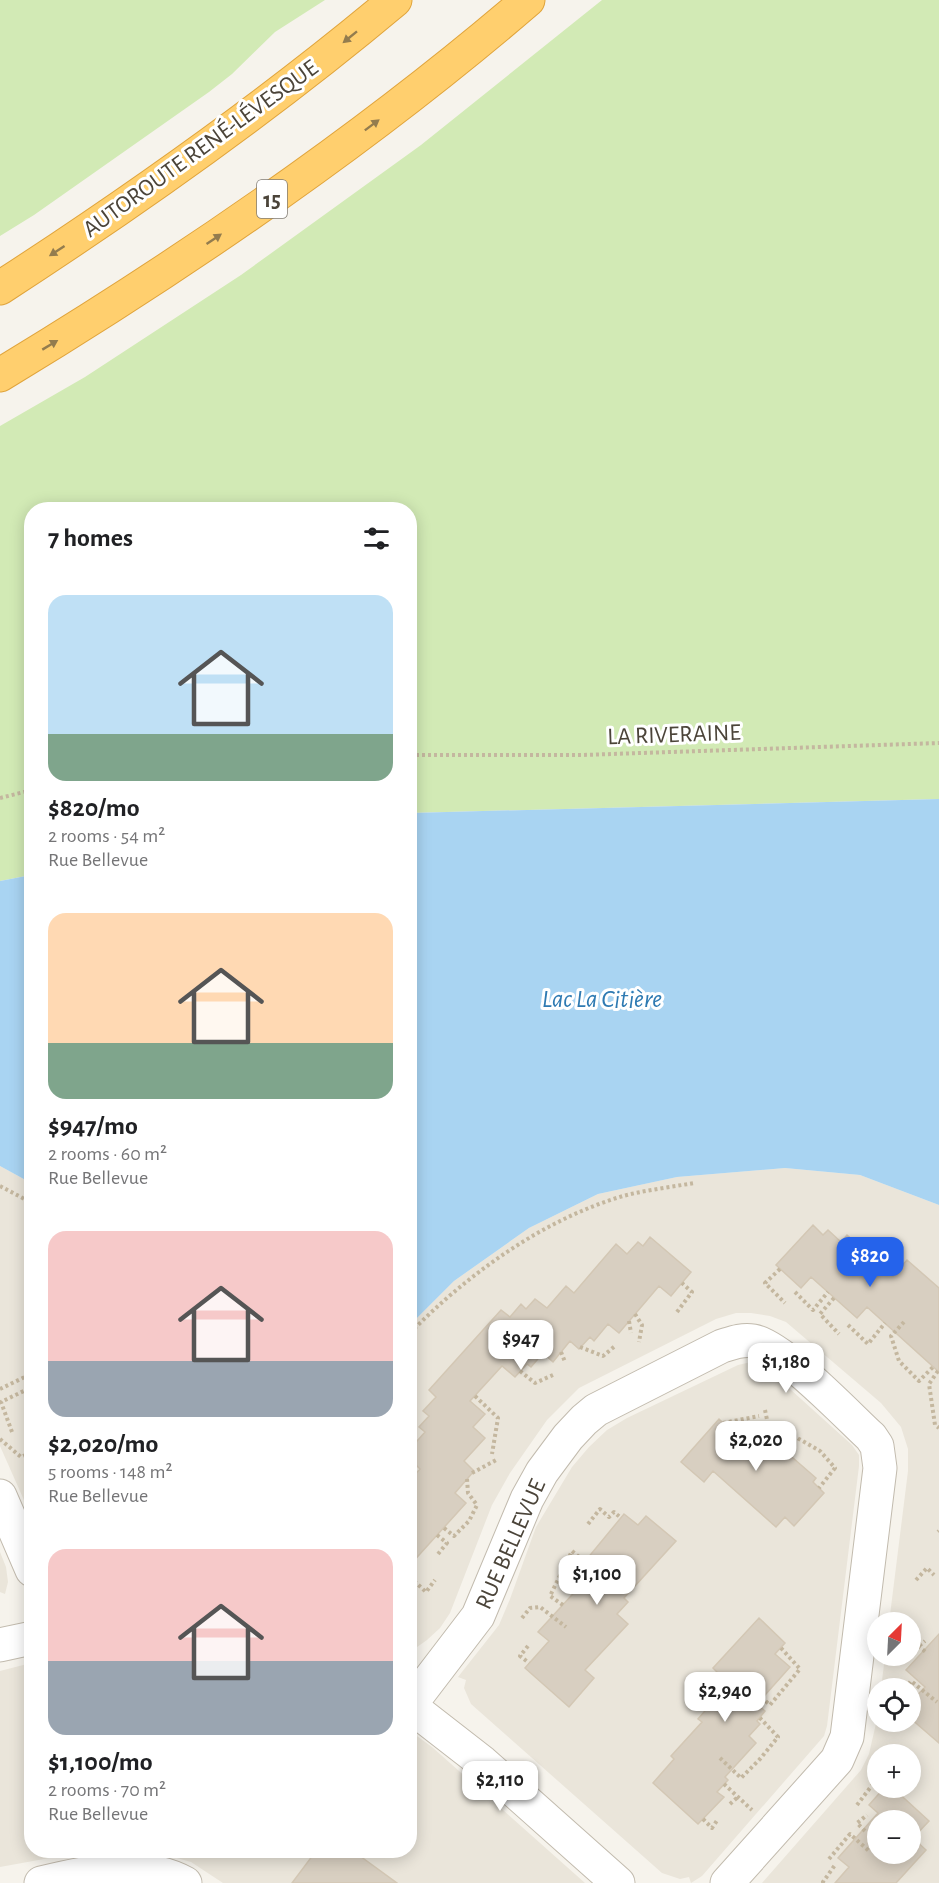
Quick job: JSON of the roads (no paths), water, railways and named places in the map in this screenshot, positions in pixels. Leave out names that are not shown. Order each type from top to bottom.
[{"type":"highway","name":"AUTOROUTE RENÉ-LÉVESQUE","points":[[0,288],[98,224],[214,142],[307,72],[395,0]]},
{"type":"highway","name":"15","points":[[0,375],[126,298],[275,197],[378,121],[528,0]]},
{"type":"street","name":"RUE BELLEVUE","points":[[417,1696],[478,1616],[512,1534],[542,1472],[584,1420],[604,1406],[722,1346],[752,1340],[773,1349],[871,1437],[877,1446],[880,1468],[847,1737],[837,1760],[727,1883]]},
{"type":"street","points":[[0,1496],[24,1552]]},
{"type":"street","points":[[0,1645],[24,1640]]},
{"type":"street","points":[[417,1711],[482,1762],[618,1883]]},
{"type":"street","points":[[41,1883],[103,1870],[154,1873],[185,1883]]},
{"type":"water","name":"Lac La Citière","points":[[939,799],[939,1205],[860,1175],[785,1168],[677,1177],[598,1194],[529,1228],[454,1281],[417,1318],[417,813]]},
{"type":"water","points":[[24,876],[24,1179],[0,1166],[0,881]]}]
